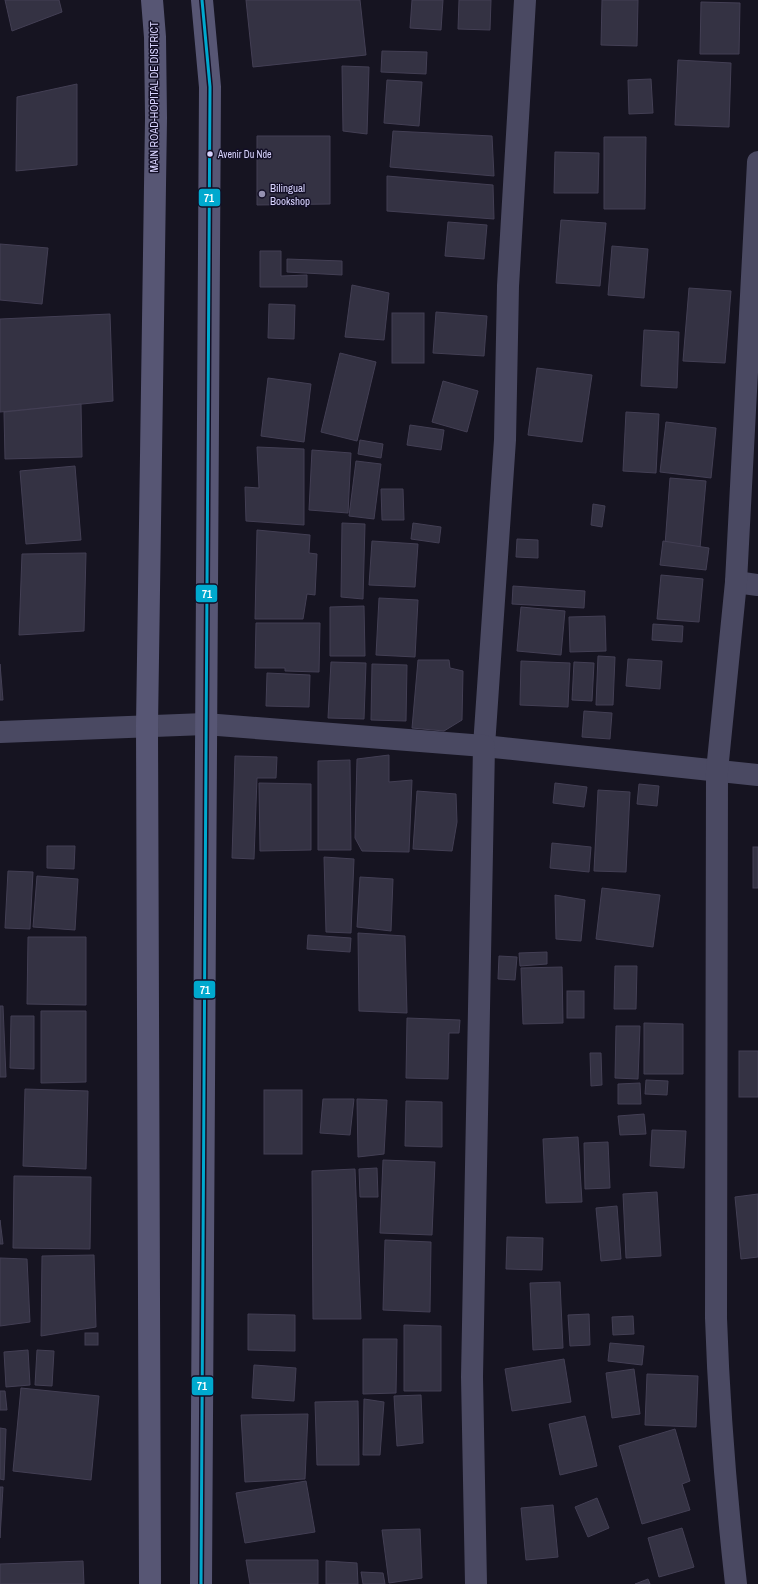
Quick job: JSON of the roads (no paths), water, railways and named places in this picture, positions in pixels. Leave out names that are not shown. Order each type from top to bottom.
[{"type":"main road","name":"MAIN ROAD-HOPITAL DE DISTRICT","points":[[150,1584],[147,726],[156,37],[152,0]]},
{"type":"main road","points":[[201,1584],[210,87],[203,10]]},
{"type":"street","points":[[476,1584],[472,1377],[484,746],[505,440],[508,286],[525,0]]},
{"type":"street","points":[[736,1584],[725,1485],[718,1382],[716,1318],[717,771],[736,582],[758,162]]},
{"type":"street","points":[[736,582],[758,585]]},
{"type":"street","points":[[0,732],[205,724],[484,746],[758,775]]},
{"type":"place","name":"Avenir Du Nde","points":[[210,154]]},
{"type":"place","name":"Bilingual Bookshop","points":[[262,194]]}]
